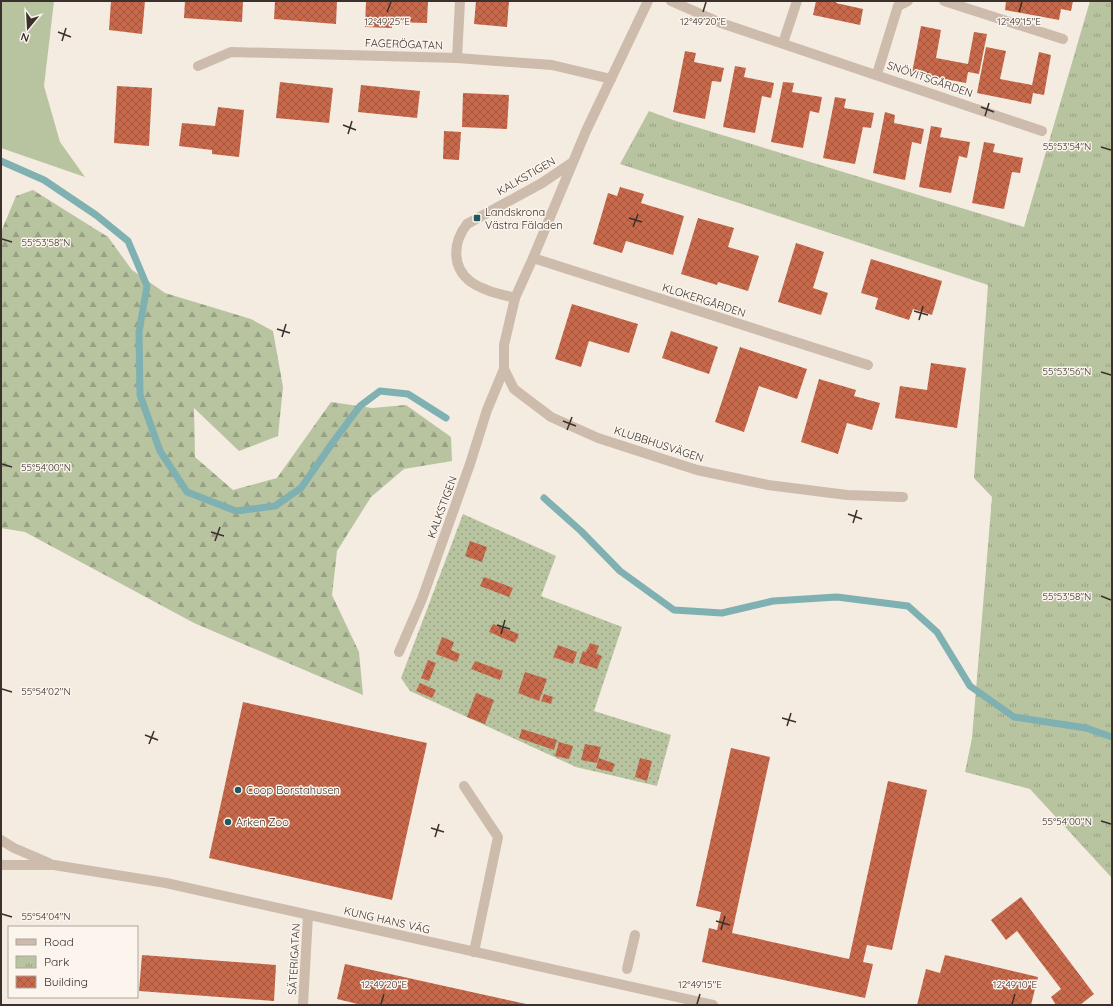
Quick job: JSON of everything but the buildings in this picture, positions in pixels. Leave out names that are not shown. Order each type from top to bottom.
[{"type":"street","points":[[457,58],[460,1]]},
{"type":"street","name":"KALKSTIGEN","points":[[573,162],[542,183],[477,218],[468,224],[461,232],[455,252],[456,260],[464,275],[470,282],[480,287],[515,298],[573,162],[648,1]]},
{"type":"street","name":"SNÖVITSGÅRDEN","points":[[671,1],[721,23],[877,74],[1042,131]]},
{"type":"street","points":[[783,43],[797,1]]},
{"type":"street","name":"SNÖVITSGÅRDEN","points":[[877,74],[898,6],[908,1]]},
{"type":"street","points":[[944,1],[1063,38]]},
{"type":"street","name":"FAGERÖGATAN","points":[[198,66],[231,52],[457,58],[552,65],[611,79]]},
{"type":"street","name":"KLOKERGÅRDEN","points":[[533,258],[868,366]]},
{"type":"street","name":"KLUBBHUSVÄGEN","points":[[515,298],[504,345],[504,369],[514,389],[551,417],[598,438],[697,470],[768,485],[847,495],[903,498]]},
{"type":"street","name":"KALKSTIGEN","points":[[399,652],[422,599],[470,464],[487,410],[504,369]]},
{"type":"street","points":[[464,786],[498,837],[474,952]]},
{"type":"street","name":"KUNG HANS VÄG","points":[[1,840],[14,848],[54,865]]},
{"type":"street","name":"KUNG HANS VÄG","points":[[1,865],[54,865],[166,883],[713,1005]]},
{"type":"street","name":"SÄTERIGATAN","points":[[303,1005],[308,915]]},
{"type":"street","points":[[627,969],[635,934]]},
{"type":"green space","points":[[1,1],[54,1],[44,86],[60,142],[85,177],[1,148]]},
{"type":"green space","points":[[1090,1],[1112,1],[1112,878],[1030,789],[965,772],[972,738],[992,497],[974,478],[988,285],[620,164],[649,111],[673,120],[1024,227]]},
{"type":"green space","points":[[33,190],[108,237],[132,270],[165,293],[251,319],[273,331],[283,387],[278,436],[239,451],[194,408],[195,457],[233,490],[277,478],[331,402],[372,408],[406,405],[451,437],[452,461],[404,469],[371,497],[337,551],[332,595],[359,652],[363,695],[194,623],[25,532],[1,528],[1,232],[16,196]]},
{"type":"green space","points":[[463,514],[556,556],[541,596],[622,627],[594,711],[671,735],[657,786],[576,767],[410,691],[401,678]]},
{"type":"waterway","points":[[1,161],[44,180],[96,215],[128,241],[147,286],[139,332],[140,395],[160,451],[187,492],[236,511],[275,506],[301,488],[360,406],[380,391],[408,394],[446,418]]},
{"type":"waterway","points":[[544,498],[581,531],[620,571],[674,610],[722,613],[773,601],[837,597],[908,606],[937,632],[970,686],[1014,717],[1086,728],[1112,737]]},
{"type":"place","name":"Landskrona Västra Fäladen","points":[[477,218]]},
{"type":"place","name":"Coop Borstahusen","points":[[238,790]]},
{"type":"place","name":"Arken Zoo","points":[[228,822]]}]
